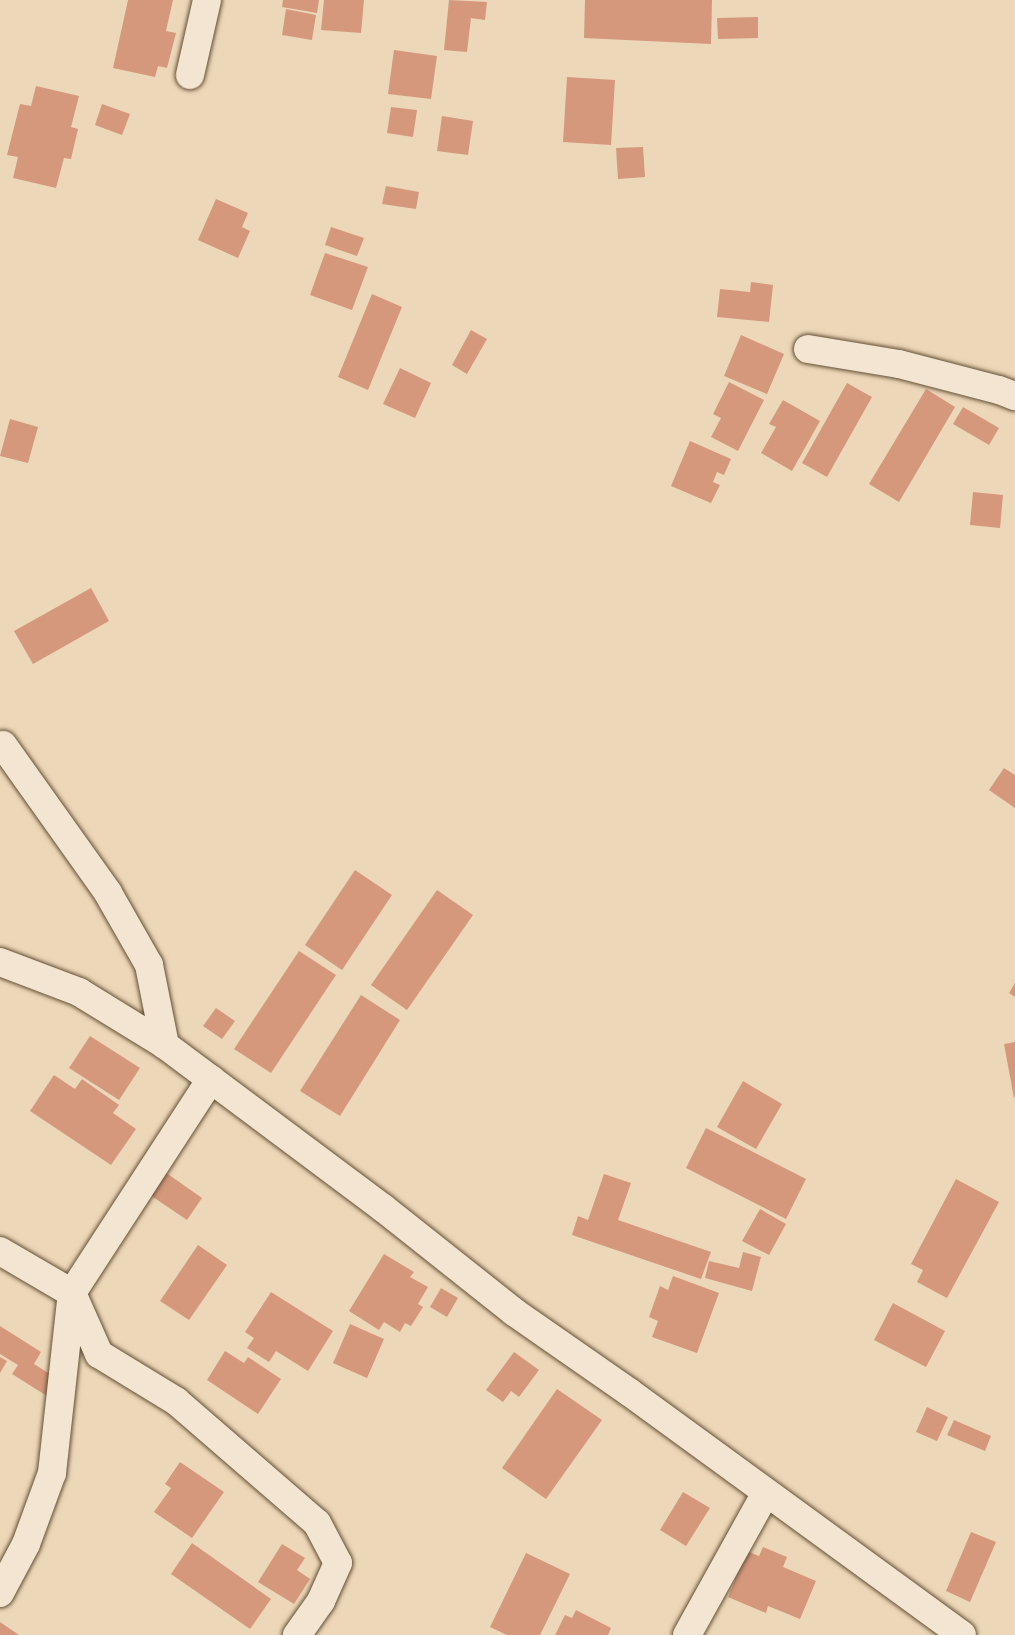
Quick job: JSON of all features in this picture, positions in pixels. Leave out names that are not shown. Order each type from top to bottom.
[{"type":"street","points":[[190,75],[207,0]]},
{"type":"street","points":[[808,349],[899,364],[1015,396]]},
{"type":"street","points":[[3,745],[108,894],[149,964],[165,1045]]},
{"type":"street","points":[[0,962],[79,992],[165,1045],[383,1208],[514,1312],[629,1392],[765,1494],[962,1635]]},
{"type":"street","points":[[0,1593],[26,1544],[52,1473],[72,1293],[211,1079]]},
{"type":"street","points":[[0,1251],[72,1293],[99,1354],[176,1401],[317,1523],[338,1563],[321,1601],[297,1635]]},
{"type":"street","points":[[687,1635],[765,1494]]},
{"type":"building","points":[[128,0],[173,0],[166,31],[176,33],[167,68],[158,66],[155,77],[113,68]]},
{"type":"building","points":[[283,0],[319,0],[317,13],[282,7]]},
{"type":"building","points":[[324,0],[364,0],[361,33],[321,30]]},
{"type":"building","points":[[449,0],[487,2],[485,20],[471,18],[467,52],[444,50]]},
{"type":"building","points":[[585,0],[712,0],[711,44],[584,38]]},
{"type":"building","points":[[286,9],[316,15],[312,40],[282,35]]},
{"type":"building","points":[[758,17],[758,38],[718,39],[717,18]]},
{"type":"building","points":[[394,50],[437,56],[431,99],[388,94]]},
{"type":"building","points":[[567,77],[615,80],[611,145],[563,142]]},
{"type":"building","points":[[36,86],[79,96],[71,127],[78,129],[71,159],[64,158],[56,188],[13,178],[18,157],[7,155],[20,104],[31,106]]},
{"type":"building","points":[[102,104],[130,114],[122,135],[95,125]]},
{"type":"building","points":[[391,107],[417,110],[413,137],[387,133]]},
{"type":"building","points":[[442,116],[473,121],[468,155],[437,151]]},
{"type":"building","points":[[643,147],[645,177],[618,179],[616,148]]},
{"type":"building","points":[[386,186],[419,192],[416,209],[382,204]]},
{"type":"building","points":[[216,199],[248,213],[242,227],[250,231],[238,258],[198,240]]},
{"type":"building","points":[[331,227],[364,238],[357,256],[325,245]]},
{"type":"building","points":[[325,253],[368,267],[352,310],[310,295]]},
{"type":"building","points":[[751,282],[773,285],[769,322],[717,317],[720,289],[750,292]]},
{"type":"building","points":[[372,294],[402,307],[368,390],[338,377]]},
{"type":"building","points":[[471,330],[487,339],[467,374],[452,365]]},
{"type":"building","points":[[741,335],[784,354],[767,394],[724,376]]},
{"type":"building","points":[[400,368],[431,383],[415,418],[383,404]]},
{"type":"building","points":[[729,382],[764,400],[738,451],[711,437],[721,418],[713,414]]},
{"type":"building","points":[[847,383],[872,397],[827,477],[802,463]]},
{"type":"building","points":[[926,389],[955,407],[899,502],[869,484]]},
{"type":"building","points":[[783,400],[820,421],[792,471],[761,453],[776,427],[769,424]]},
{"type":"building","points":[[963,407],[999,428],[989,445],[953,424]]},
{"type":"building","points":[[10,419],[38,427],[28,463],[0,456]]},
{"type":"building","points":[[690,441],[731,459],[724,475],[717,472],[713,482],[720,485],[711,503],[671,486]]},
{"type":"building","points":[[973,492],[1003,495],[1000,528],[970,525]]},
{"type":"building","points":[[91,588],[109,621],[33,664],[14,631]]},
{"type":"building","points":[[1004,768],[1015,775],[1015,808],[989,790]]},
{"type":"building","points":[[355,870],[392,895],[342,970],[305,945]]},
{"type":"building","points":[[437,890],[473,915],[407,1010],[371,985]]},
{"type":"building","points":[[299,951],[336,975],[271,1073],[234,1049]]},
{"type":"building","points":[[1015,983],[1015,997],[1009,993]]},
{"type":"building","points":[[361,995],[400,1020],[340,1116],[300,1091]]},
{"type":"building","points":[[216,1008],[235,1021],[222,1039],[203,1026]]},
{"type":"building","points":[[90,1036],[140,1068],[119,1100],[69,1068]]},
{"type":"building","points":[[1015,1042],[1015,1097],[1014,1098],[1004,1044]]},
{"type":"building","points":[[54,1075],[75,1089],[82,1079],[119,1105],[113,1113],[136,1129],[111,1165],[30,1111]]},
{"type":"building","points":[[743,1081],[782,1104],[756,1149],[717,1127]]},
{"type":"building","points":[[706,1128],[806,1179],[786,1219],[686,1168]]},
{"type":"building","points":[[165,1172],[202,1198],[187,1220],[150,1195]]},
{"type":"building","points":[[604,1174],[631,1183],[618,1220],[711,1252],[701,1279],[572,1235],[578,1216],[588,1220]]},
{"type":"building","points":[[956,1179],[999,1202],[947,1298],[917,1282],[923,1270],[911,1264]]},
{"type":"building","points":[[760,1209],[786,1224],[769,1255],[742,1241]]},
{"type":"building","points":[[198,1245],[227,1265],[189,1320],[160,1301]]},
{"type":"building","points":[[743,1252],[761,1257],[752,1291],[705,1278],[709,1261],[739,1268]]},
{"type":"building","points":[[384,1254],[414,1272],[410,1277],[428,1287],[418,1304],[423,1307],[411,1326],[405,1323],[400,1332],[384,1322],[379,1330],[349,1311]]},
{"type":"building","points":[[673,1276],[719,1293],[697,1353],[652,1337],[658,1321],[649,1317],[660,1286],[668,1290]]},
{"type":"building","points":[[441,1288],[458,1298],[447,1317],[430,1307]]},
{"type":"building","points":[[271,1292],[333,1331],[308,1371],[276,1351],[269,1362],[247,1348],[254,1338],[245,1332]]},
{"type":"building","points":[[893,1303],[945,1331],[926,1367],[874,1340]]},
{"type":"building","points":[[350,1324],[384,1339],[367,1378],[333,1363]]},
{"type":"building","points":[[0,1326],[41,1352],[34,1364],[58,1379],[47,1396],[12,1374],[18,1365],[0,1354]]},
{"type":"building","points":[[225,1351],[244,1363],[248,1357],[281,1379],[258,1414],[207,1380]]},
{"type":"building","points":[[514,1352],[539,1370],[519,1397],[511,1391],[503,1402],[486,1390]]},
{"type":"building","points":[[0,1357],[7,1361],[0,1373]]},
{"type":"building","points":[[557,1389],[602,1420],[546,1499],[502,1468]]},
{"type":"building","points":[[927,1407],[948,1417],[937,1441],[916,1432]]},
{"type":"building","points":[[954,1420],[991,1436],[985,1451],[947,1435]]},
{"type":"building","points":[[180,1462],[224,1492],[192,1538],[154,1512],[171,1488],[165,1484]]},
{"type":"building","points":[[683,1492],[710,1508],[686,1546],[660,1530]]},
{"type":"building","points":[[971,1532],[996,1542],[970,1602],[946,1591]]},
{"type":"building","points":[[192,1543],[271,1599],[250,1629],[171,1574]]},
{"type":"building","points":[[282,1544],[305,1558],[297,1570],[310,1579],[294,1604],[258,1582]]},
{"type":"building","points":[[763,1547],[787,1557],[783,1567],[816,1581],[800,1619],[768,1606],[766,1613],[728,1597],[747,1551],[759,1556]]},
{"type":"building","points":[[526,1553],[570,1574],[540,1635],[507,1635],[490,1627]]},
{"type":"building","points":[[576,1610],[611,1628],[608,1635],[555,1635],[565,1615],[572,1618]]},
{"type":"building","points":[[0,1622],[19,1635],[0,1635]]}]
